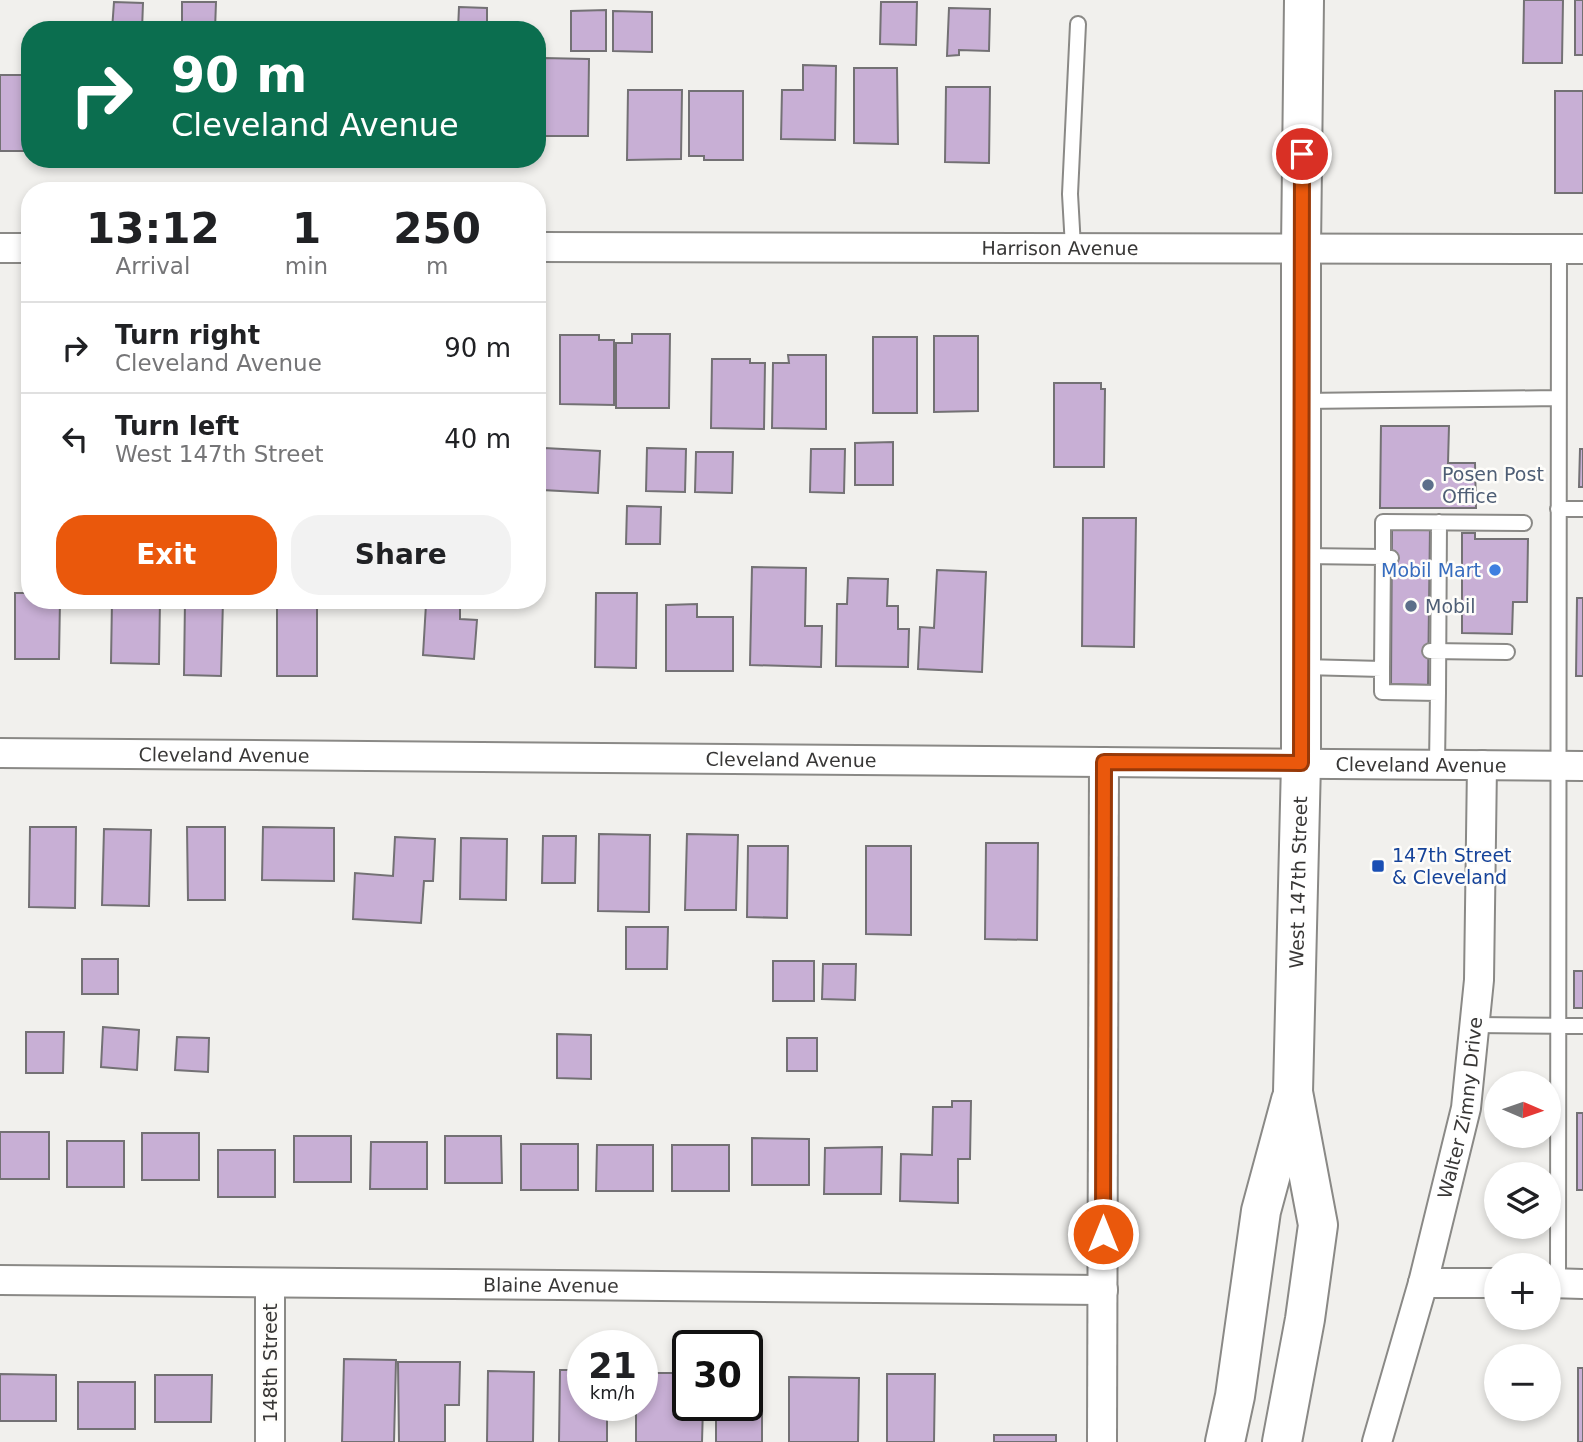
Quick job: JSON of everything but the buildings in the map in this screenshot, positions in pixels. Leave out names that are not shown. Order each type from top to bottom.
[{"type":"main road","name":"West 147th Street","points":[[1282,1442],[1305,1319],[1318,1225],[1293,1092],[1301,763],[1304,0]]},
{"type":"main road","name":"West 147th Street","points":[[1225,1442],[1235,1396],[1261,1211],[1293,1092]]},
{"type":"street","name":"Harrison Avenue","points":[[546,247],[1571,249]]},
{"type":"street","points":[[0,248],[21,248]]},
{"type":"street","name":"Cleveland Avenue","points":[[0,753],[1570,766]]},
{"type":"street","points":[[1102,1442],[1104,762]]},
{"type":"street","name":"Walter Zimny Drive","points":[[1377,1442],[1423,1283],[1466,1108],[1479,980],[1482,765]]},
{"type":"street","name":"Blaine Avenue","points":[[0,1280],[1102,1290]]},
{"type":"street","points":[[1423,1283],[1484,1283]]},
{"type":"street","name":"148th Street","points":[[270,1284],[270,1442]]},
{"type":"lane","points":[[1073,247],[1070,194],[1078,24]]},
{"type":"lane","points":[[1563,1284],[1557,1026],[1570,766],[1558,509],[1558,398],[1571,249]]},
{"type":"lane","points":[[1301,401],[1558,398]]},
{"type":"lane","points":[[1558,509],[1583,509]]},
{"type":"lane","points":[[1438,693],[1382,692],[1382,668],[1387,651],[1388,557],[1383,522],[1524,523]]},
{"type":"lane","points":[[1437,764],[1438,693],[1433,651],[1434,560],[1439,522]]},
{"type":"lane","points":[[1302,556],[1388,557]]},
{"type":"lane","points":[[1433,651],[1507,652]]},
{"type":"lane","points":[[1301,667],[1382,668]]},
{"type":"lane","points":[[1474,1025],[1583,1026]]},
{"type":"place","name":"Posen Post Office","points":[[1428,485]]},
{"type":"place","name":"Mobil Mart","points":[[1495,570]]},
{"type":"place","name":"Mobil","points":[[1411,606]]},
{"type":"place","name":"147th Street & Cleveland","points":[[1378,866]]},
{"type":"route","points":[[1103,1234],[1104,762],[1301,763],[1302,154]]}]
